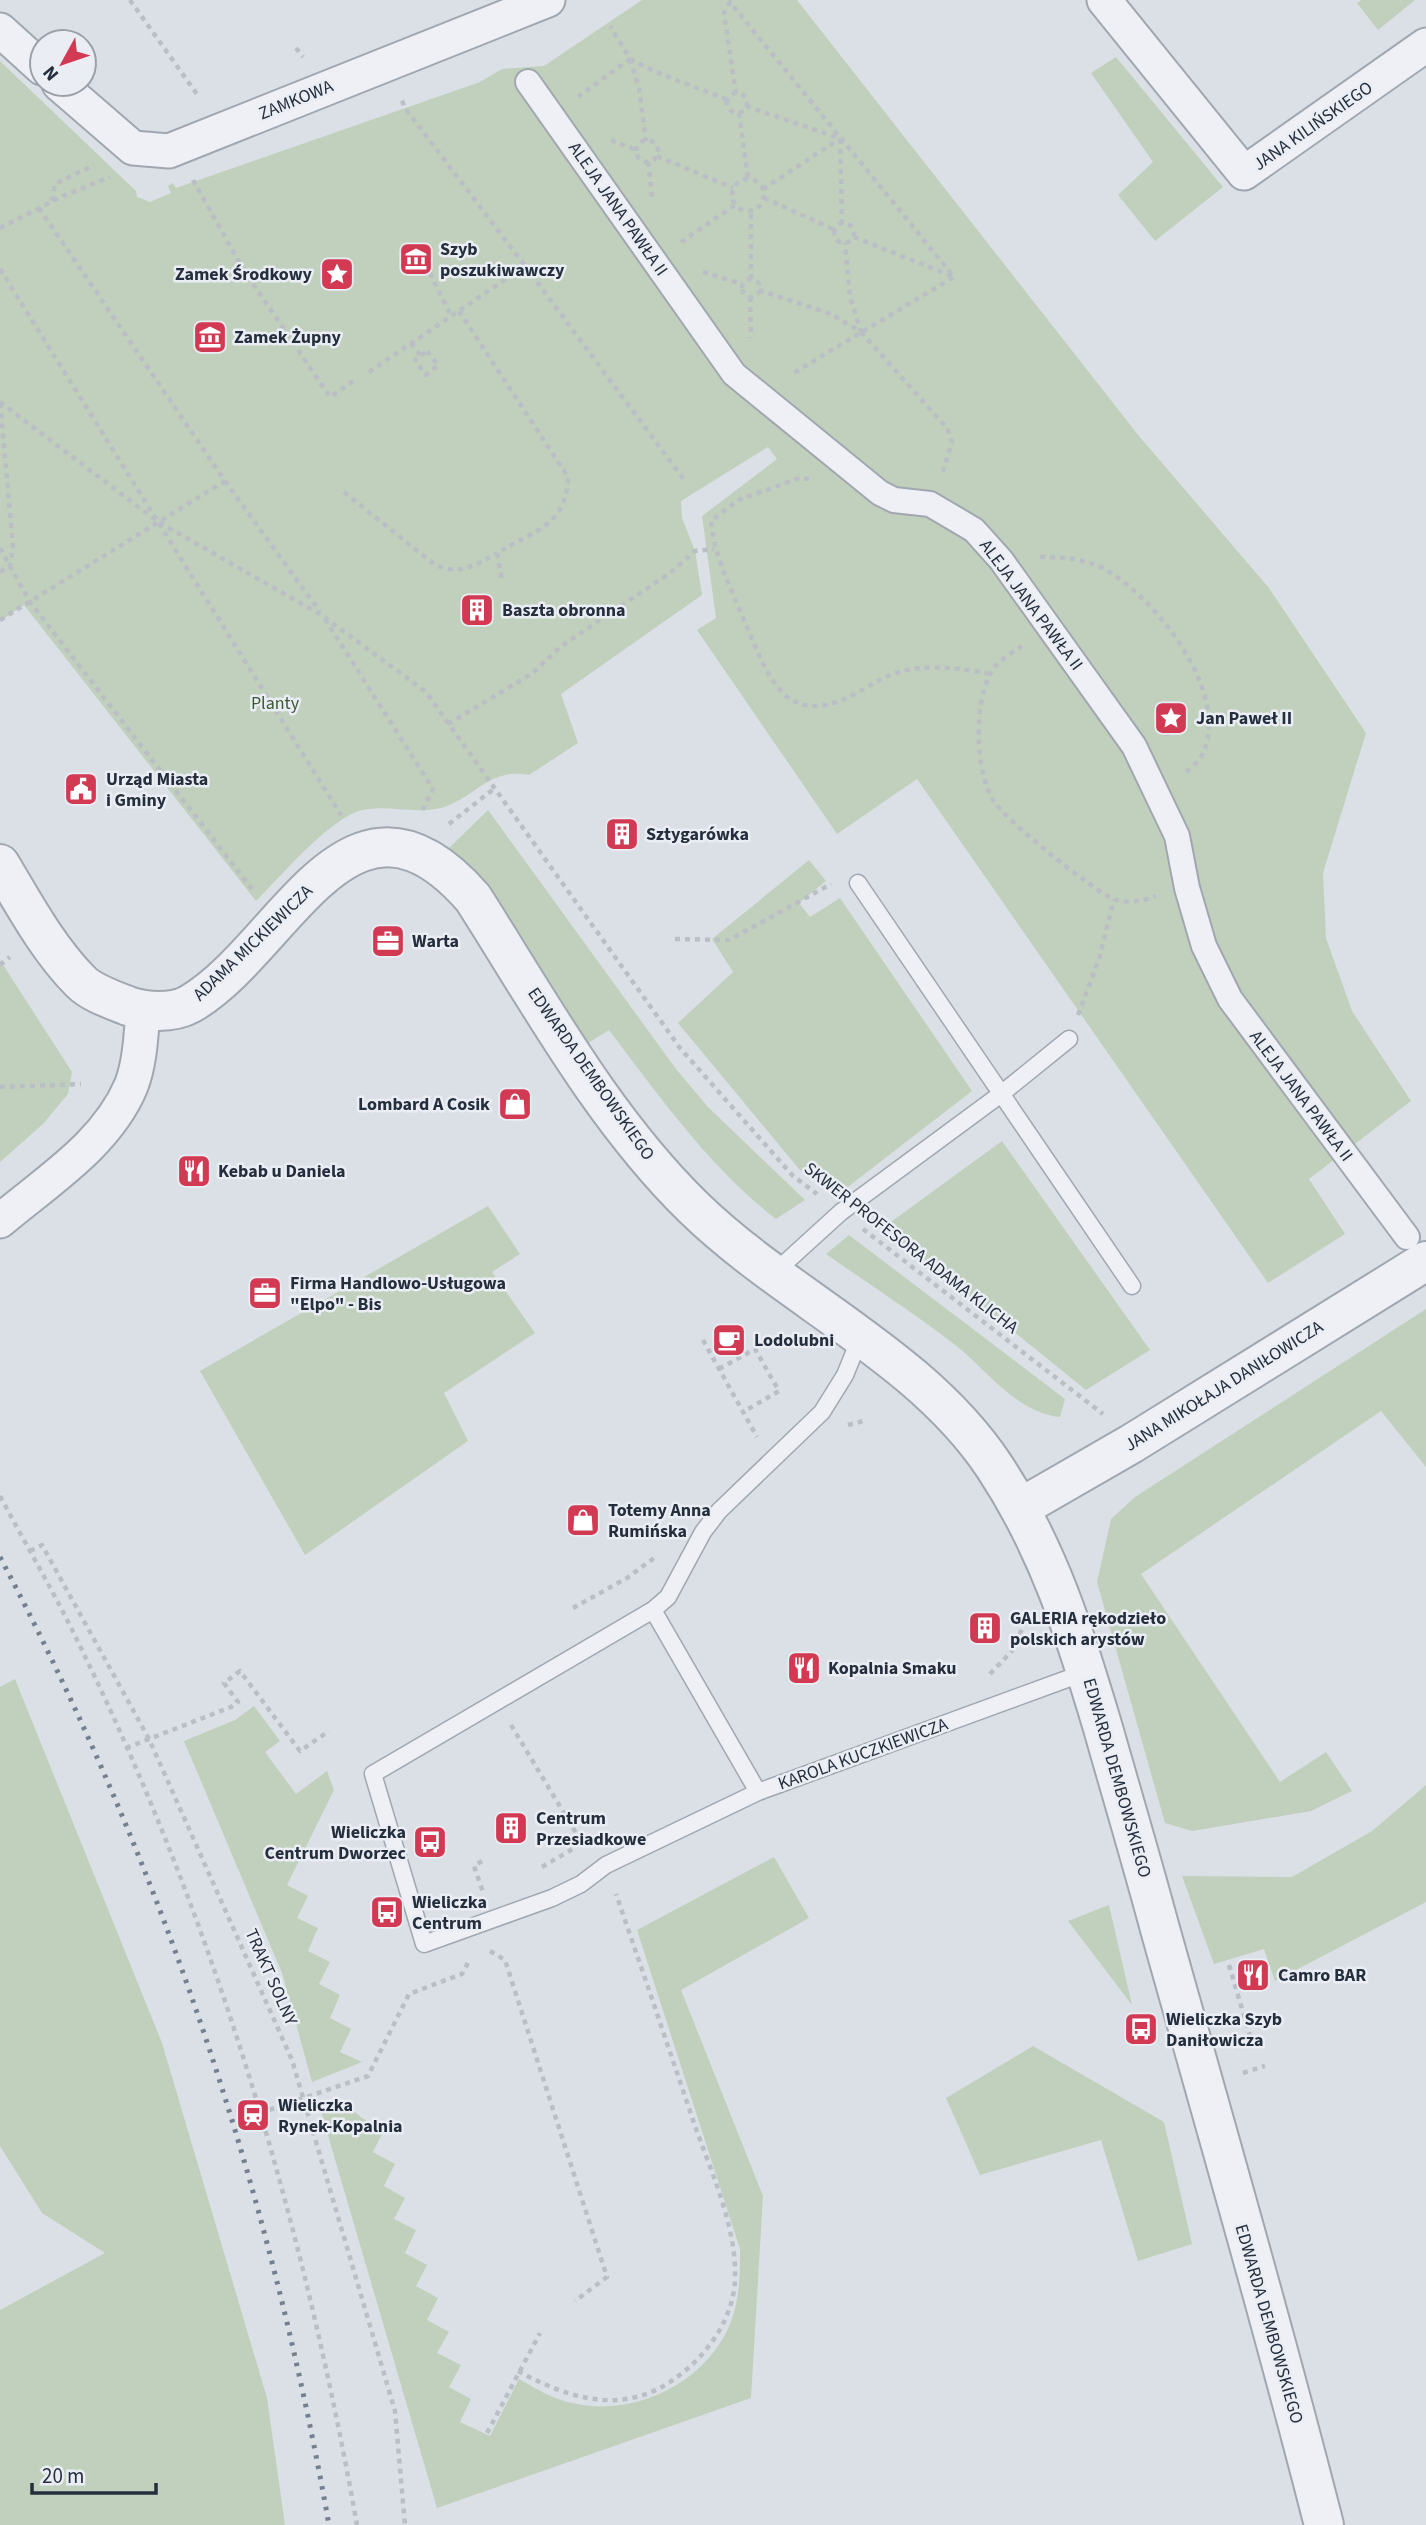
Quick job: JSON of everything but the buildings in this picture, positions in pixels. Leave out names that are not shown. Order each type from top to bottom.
[{"type":"street","name":"ZAMKOWA","points":[[76,98],[133,148],[170,151],[548,0]]},
{"type":"street","name":"JANA KILIŃSKIEGO","points":[[1104,0],[1244,173],[1426,45]]},
{"type":"street","points":[[0,30],[28,55]]},
{"type":"street","name":"ALEJA JANA PAWŁA II","points":[[528,82],[734,374],[880,494],[894,500],[930,505],[974,530],[1001,560],[1134,746],[1177,836],[1187,888],[1204,946],[1230,999],[1416,1249]]},
{"type":"street","name":"ADAMA MICKIEWICZA","points":[[143,1011],[188,1005],[248,952],[313,883],[345,859],[415,833]]},
{"type":"street","name":"EDWARDA DEMBOWSKIEGO","points":[[415,833],[473,898],[598,1090],[644,1154],[694,1208],[772,1275],[921,1385],[962,1425],[992,1463],[1020,1508],[1064,1601],[1086,1672],[1324,2525]]},
{"type":"street","points":[[0,864],[29,912],[83,984],[112,1000],[143,1011],[132,1083],[120,1108],[89,1147],[0,1221]]},
{"type":"street","name":"JANA MIKOŁAJA DANIŁOWICZA","points":[[1020,1508],[1131,1444],[1416,1249]]},
{"type":"lane","points":[[858,884],[1132,1286]]},
{"type":"lane","points":[[772,1275],[841,1212],[1001,1094],[1069,1038]]},
{"type":"lane","points":[[758,1792],[606,1865],[581,1884],[552,1898],[424,1944],[373,1774],[649,1613],[668,1597],[703,1532],[719,1511],[822,1412],[845,1374],[860,1338]]},
{"type":"lane","name":"KAROLA KUCZKIEWICZA","points":[[649,1613],[758,1792],[1086,1672]]},
{"type":"path","points":[[130,0],[206,106]]},
{"type":"path","points":[[736,94],[724,13],[730,2],[954,277]]},
{"type":"path","points":[[610,26],[630,59],[639,88],[646,141]]},
{"type":"path","points":[[296,48],[300,53]]},
{"type":"path","points":[[630,59],[728,100]]},
{"type":"path","points":[[552,116],[630,59]]},
{"type":"path","points":[[728,100],[736,94]]},
{"type":"path","points":[[736,94],[744,97],[746,106]]},
{"type":"path","points":[[728,100],[730,110],[739,113]]},
{"type":"path","points":[[739,113],[746,106]]},
{"type":"path","points":[[746,106],[840,138]]},
{"type":"path","points":[[405,108],[685,481]]},
{"type":"path","points":[[739,113],[748,178]]},
{"type":"path","points":[[764,189],[840,138]]},
{"type":"path","points":[[835,230],[842,223],[840,138]]},
{"type":"path","points":[[646,141],[656,145],[657,156],[648,162],[638,156],[639,144],[646,141]]},
{"type":"path","points":[[657,156],[733,188]]},
{"type":"path","points":[[52,201],[55,184],[105,160]]},
{"type":"path","points":[[186,171],[243,269],[330,397],[355,380]]},
{"type":"path","points":[[0,228],[52,201],[120,174]]},
{"type":"path","points":[[735,205],[733,188],[739,181],[748,178],[757,181],[764,189],[764,198],[751,211],[751,279]]},
{"type":"path","points":[[764,198],[835,230]]},
{"type":"path","points":[[654,261],[735,205]]},
{"type":"path","points":[[735,205],[751,211]]},
{"type":"path","points":[[39,208],[225,481],[323,616],[433,789],[415,833]]},
{"type":"path","points":[[842,223],[849,224],[854,230],[854,237]]},
{"type":"path","points":[[835,230],[838,241],[845,243],[854,237]]},
{"type":"path","points":[[854,237],[954,277]]},
{"type":"path","points":[[845,243],[850,297],[860,332]]},
{"type":"path","points":[[421,255],[451,316]]},
{"type":"path","points":[[369,372],[525,266]]},
{"type":"path","points":[[0,269],[341,815]]},
{"type":"path","points":[[759,394],[954,277]]},
{"type":"path","points":[[751,279],[759,285],[760,290]]},
{"type":"path","points":[[751,279],[743,284],[744,295],[756,296],[760,290]]},
{"type":"path","points":[[760,290],[831,314],[860,332],[947,428],[952,442],[940,480]]},
{"type":"path","points":[[344,492],[435,565],[451,571],[471,568],[550,522],[564,509],[568,477],[459,311]]},
{"type":"path","points":[[411,343],[421,356]]},
{"type":"path","points":[[427,351],[438,365],[426,375],[415,360],[421,356],[427,351]]},
{"type":"path","points":[[0,401],[157,521],[323,616]]},
{"type":"path","points":[[0,401],[13,547],[10,566]]},
{"type":"path","points":[[812,480],[800,478],[738,500],[711,521],[713,549],[758,653],[785,697],[799,704],[823,706],[909,670],[962,668],[990,674]]},
{"type":"path","points":[[0,620],[225,481]]},
{"type":"path","points":[[0,548],[30,602],[252,890]]},
{"type":"path","points":[[448,724],[533,673],[560,647],[670,573],[695,551],[713,549]]},
{"type":"path","points":[[497,553],[502,580]]},
{"type":"path","points":[[1001,560],[1060,557],[1100,567],[1140,599],[1191,660],[1208,698],[1209,724],[1203,754],[1161,800]]},
{"type":"path","points":[[0,572],[10,566]]},
{"type":"path","name":"SKWER PROFESORA ADAMA KLICHA","points":[[323,616],[426,692],[680,1048],[793,1176],[1109,1419]]},
{"type":"path","points":[[1008,656],[990,674],[981,701],[979,734],[985,780],[994,802],[1086,881],[1114,899],[1143,901]]},
{"type":"path","points":[[445,827],[495,788]]},
{"type":"path","points":[[675,939],[729,940],[850,873],[858,884]]},
{"type":"path","points":[[1069,1038],[1099,960],[1114,899]]},
{"type":"path","points":[[0,965],[14,955]]},
{"type":"path","points":[[0,1087],[81,1084]]},
{"type":"path","points":[[703,1340],[762,1447]]},
{"type":"path","points":[[719,1369],[755,1349],[779,1391],[743,1412]]},
{"type":"path","points":[[0,1496],[78,1642],[169,1848],[261,2113],[311,2298],[358,2525]]},
{"type":"path","name":"TRAKT SOLNY","points":[[30,1552],[42,1545],[149,1739],[292,2060],[394,2412],[405,2525]]},
{"type":"path","points":[[126,1748],[231,1707],[238,1702],[224,1683],[240,1671],[300,1751],[329,1731]]},
{"type":"path","points":[[482,1861],[474,1866],[486,1899]]},
{"type":"path","points":[[518,2371],[556,2392],[594,2401],[631,2398],[661,2388],[689,2369],[711,2345],[726,2318],[735,2283],[734,2250],[718,2193],[606,1865]]},
{"type":"path","points":[[487,1948],[505,1960],[607,2277],[575,2301]]},
{"type":"path","points":[[1228,1965],[1254,2049]]},
{"type":"path","points":[[261,2113],[368,2076],[409,1994],[462,1974]]},
{"type":"path","points":[[1232,2076],[1265,2066]]},
{"type":"path","points":[[487,2433],[540,2333]]},
{"type":"green space","name":"Planty","points":[[642,0],[797,0],[1139,436],[1269,588],[1366,733],[1323,873],[1326,938],[1352,1011],[1411,1101],[1309,1179],[1345,1234],[1268,1283],[917,779],[837,834],[697,630],[716,618],[702,516],[777,459],[768,447],[681,501],[682,518],[695,551],[702,595],[561,694],[578,743],[529,775],[504,775],[447,806],[425,810],[378,808],[356,812],[317,839],[256,901],[24,605],[0,621],[0,61],[28,88],[28,98],[39,98],[136,191],[137,197],[150,202],[171,193],[168,186],[173,183],[176,188],[480,82],[502,69],[544,66]]},
{"type":"green space","points":[[1361,0],[1415,0],[1378,30],[1357,3]]},
{"type":"green space","points":[[1116,57],[1223,187],[1155,241],[1118,195],[1153,162],[1091,73]]},
{"type":"green space","points":[[488,810],[676,1069],[708,1107],[805,1200],[776,1219],[707,1154],[609,1030],[585,1045],[447,850]]},
{"type":"green space","points":[[809,860],[826,881],[799,903],[810,917],[840,898],[972,1091],[840,1193],[799,1169],[678,1023],[733,972],[712,939]]},
{"type":"green space","points":[[0,960],[72,1072],[68,1094],[43,1124],[0,1162]]},
{"type":"green space","points":[[1002,1141],[1150,1350],[1086,1390],[884,1227]]},
{"type":"green space","points":[[488,1206],[520,1254],[492,1272],[535,1333],[444,1393],[468,1441],[305,1555],[200,1371]]},
{"type":"green space","points":[[849,1235],[1065,1399],[1060,1417],[1045,1414],[1017,1400],[959,1348],[826,1254]]},
{"type":"green space","points":[[1426,1309],[1426,1467],[1381,1411],[1141,1574],[1280,1782],[1326,1752],[1352,1791],[1311,1811],[1192,1831],[1165,1823],[1097,1582],[1111,1519],[1135,1497]]},
{"type":"green space","points":[[15,1679],[162,2043],[267,2398],[285,2525],[0,2525],[0,2310],[105,2253],[42,2213],[0,2146],[0,1687]]},
{"type":"green space","points":[[254,1706],[280,1741],[265,1752],[296,1794],[327,1771],[334,1790],[287,1885],[308,1896],[297,1918],[318,1928],[308,1951],[330,1962],[319,1984],[340,1995],[330,2018],[351,2029],[340,2052],[362,2062],[312,2082],[282,1973],[184,1741],[235,1720]]},
{"type":"green space","points":[[1426,1785],[1426,1902],[1275,1981],[1264,1949],[1214,1964],[1182,1876],[1292,1877],[1372,1831]]},
{"type":"green space","points":[[774,1857],[809,1918],[681,1990],[763,2196],[751,2398],[437,2508],[320,2108],[342,2101],[362,2118],[384,2130],[373,2152],[395,2164],[384,2186],[405,2198],[394,2219],[416,2230],[405,2253],[427,2265],[416,2286],[438,2298],[427,2320],[449,2332],[437,2353],[461,2365],[449,2387],[471,2399],[460,2422],[490,2436],[519,2379],[553,2397],[579,2405],[606,2406],[632,2403],[658,2394],[682,2381],[703,2364],[720,2343],[732,2319],[738,2293],[740,2249],[637,1930]]},
{"type":"green space","points":[[1109,1905],[1132,2005],[1068,1921]]},
{"type":"green space","points":[[1033,2046],[1164,2122],[1192,2244],[1138,2261],[1101,2140],[980,2175],[946,2098]]},
{"type":"railway","points":[[0,1557],[58,1672],[111,1789],[159,1908],[202,2028],[241,2150],[275,2274],[329,2525]]},
{"type":"place","name":"Szyb poszukiwawczy","points":[[416,259]]},
{"type":"place","name":"Zamek Środkowy","points":[[337,274]]},
{"type":"place","name":"Zamek Żupny","points":[[210,337]]},
{"type":"place","name":"Baszta obronna","points":[[477,610]]},
{"type":"place","name":"Jan Paweł II","points":[[1171,718]]},
{"type":"place","name":"Urząd Miasta i Gminy","points":[[81,789]]},
{"type":"place","name":"Sztygarówka","points":[[622,834]]},
{"type":"place","name":"Warta","points":[[388,941]]},
{"type":"place","name":"Lombard A Cosik","points":[[515,1104]]},
{"type":"place","name":"Kebab u Daniela","points":[[194,1171]]},
{"type":"place","name":"Firma Handlowo-Usługowa \"Elpo\" - Bis","points":[[265,1293]]},
{"type":"place","name":"Lodolubni","points":[[729,1340]]},
{"type":"place","name":"Totemy Anna Rumińska","points":[[583,1520]]},
{"type":"place","name":"GALERIA rękodzieło polskich arystów","points":[[985,1628]]},
{"type":"place","name":"Kopalnia Smaku","points":[[804,1668]]},
{"type":"place","name":"Centrum Przesiadkowe","points":[[511,1828]]},
{"type":"place","name":"Wieliczka Centrum Dworzec","points":[[430,1842]]},
{"type":"place","name":"Wieliczka Centrum","points":[[387,1912]]},
{"type":"place","name":"Camro BAR","points":[[1253,1975]]},
{"type":"place","name":"Wieliczka Szyb Daniłowicza","points":[[1141,2029]]},
{"type":"place","name":"Wieliczka Rynek-Kopalnia","points":[[253,2115]]}]
